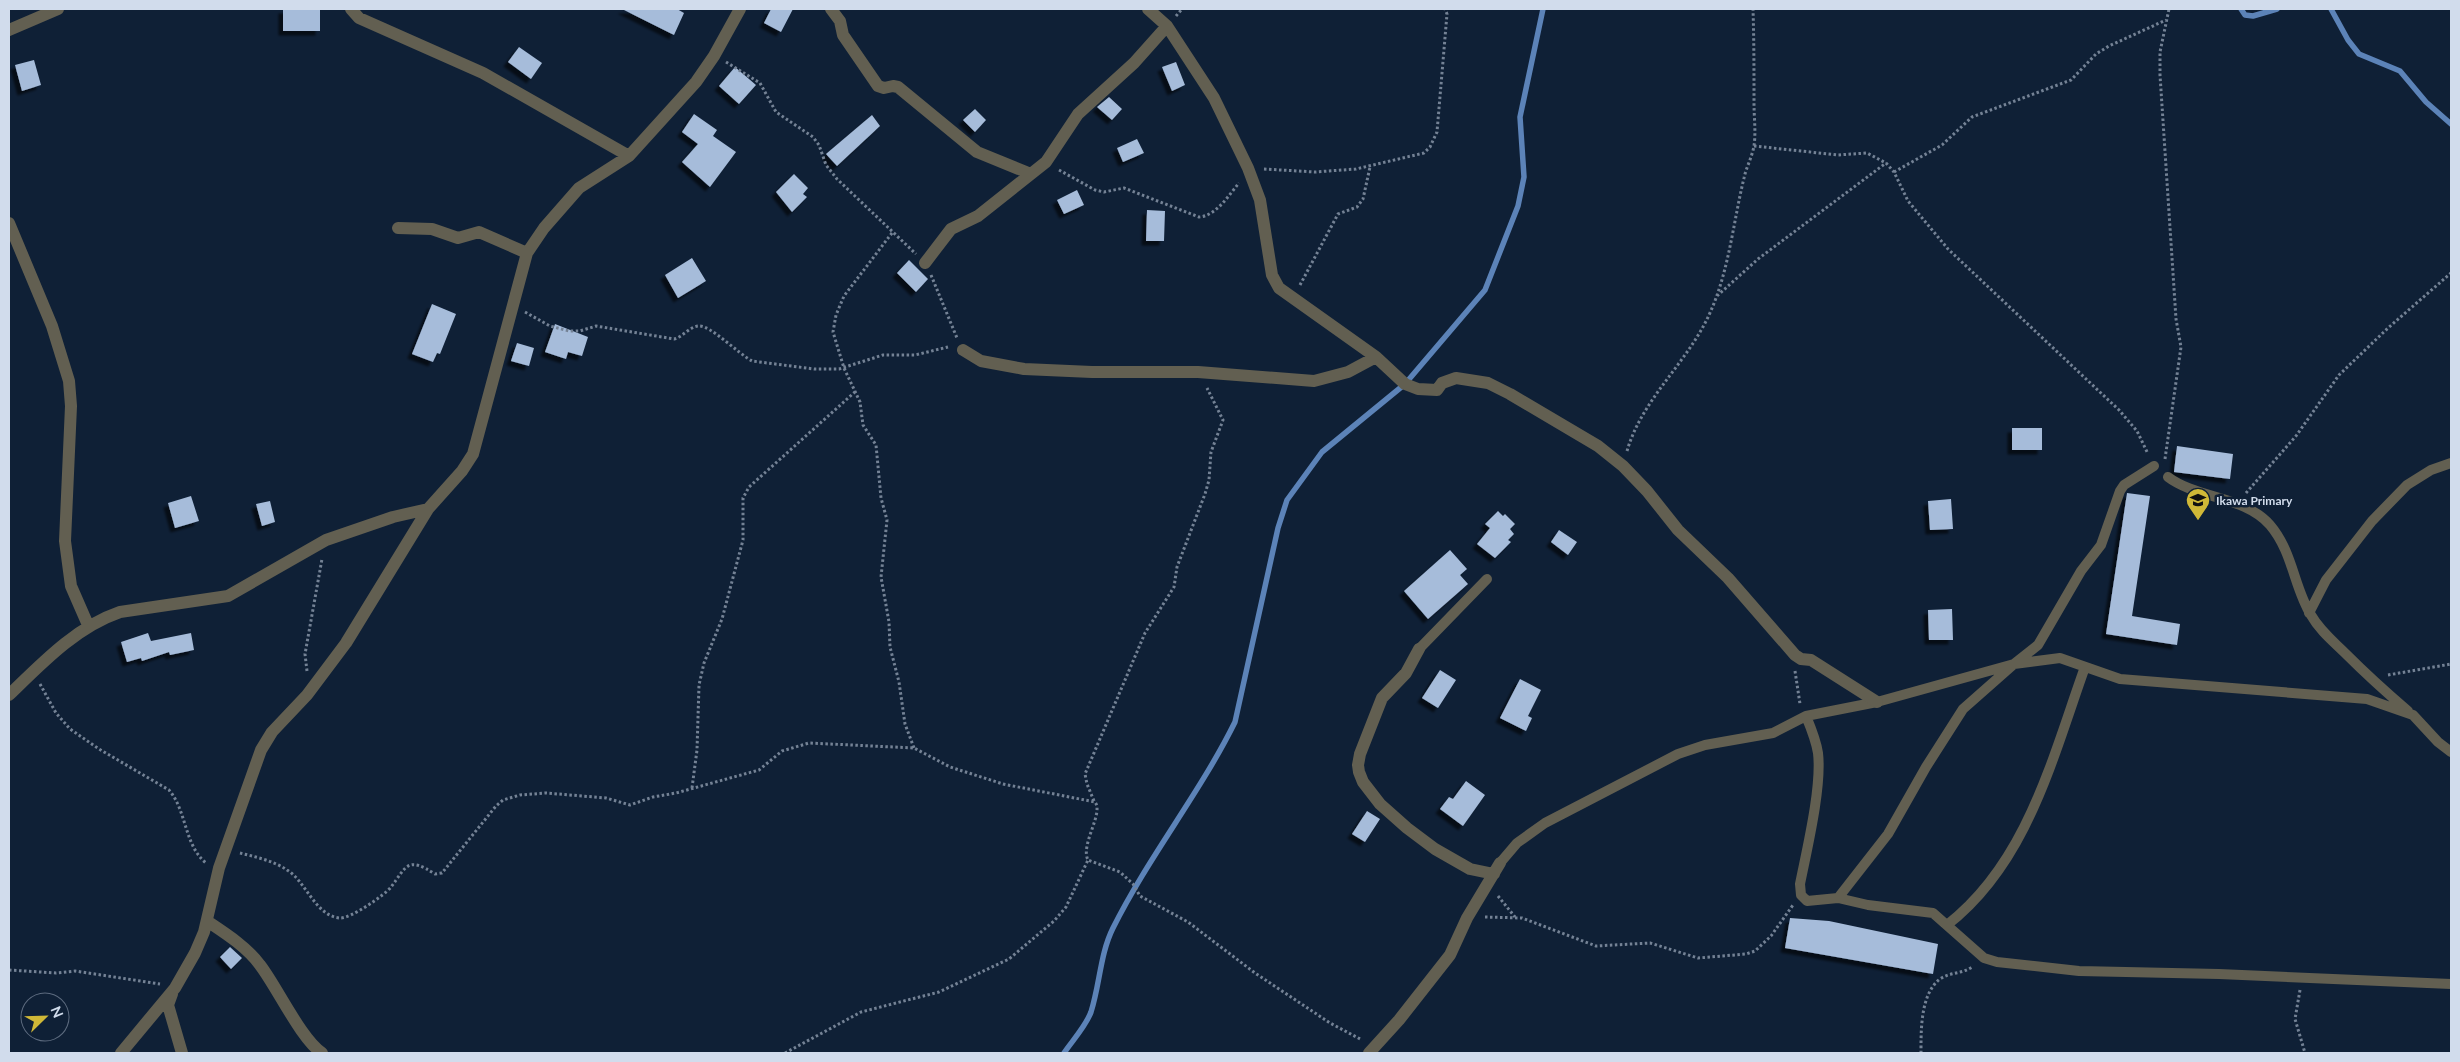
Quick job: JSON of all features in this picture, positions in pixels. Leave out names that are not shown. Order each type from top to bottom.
[{"type":"street","points":[[9,30],[58,9]]},
{"type":"street","points":[[351,9],[359,18],[483,73],[629,156]]},
{"type":"street","points":[[182,1053],[168,1005],[175,988],[195,953],[207,921],[218,873],[261,750],[272,732],[312,688],[350,636],[428,509],[462,471],[473,454],[527,253],[544,228],[579,188],[629,156],[696,82],[714,56],[740,9]]},
{"type":"street","points":[[831,9],[840,21],[843,35],[878,86],[898,88],[976,152],[1032,174]]},
{"type":"street","points":[[1148,9],[1167,26],[1214,98],[1249,170],[1260,200],[1272,275],[1276,286],[1376,357],[1405,384],[1418,389],[1437,390],[1442,383],[1456,378],[1488,383],[1598,446],[1623,466],[1647,491],[1678,530],[1728,578],[1795,655],[1801,659],[1811,660],[1877,702]]},
{"type":"street","points":[[926,263],[951,229],[978,216],[1046,162],[1078,114],[1134,63],[1167,26]]},
{"type":"street","points":[[9,223],[52,326],[69,381],[71,406],[65,541],[71,586],[88,626]]},
{"type":"street","points":[[398,228],[432,229],[458,238],[479,232],[527,253]]},
{"type":"street","points":[[961,347],[981,361],[1024,368],[1092,372],[1198,372],[1314,381],[1348,372],[1376,357]]},
{"type":"street","points":[[9,695],[33,672],[88,626],[120,612],[228,596],[326,540],[393,517],[428,509]]},
{"type":"street","points":[[1419,649],[1406,673],[1382,698],[1360,754],[1359,772],[1363,782],[1380,804],[1407,828],[1435,849],[1492,879]]},
{"type":"street","points":[[1371,1050],[1399,1020],[1450,955],[1467,918],[1500,863]]},
{"type":"street","points":[[207,921],[250,954],[260,965],[315,1047],[322,1053]]},
{"type":"street","points":[[121,1053],[175,988]]},
{"type":"lane","points":[[2309,613],[2326,580],[2372,521],[2406,485],[2431,470],[2451,463]]},
{"type":"lane","points":[[1838,898],[1888,834],[1926,766],[1963,709],[2038,645],[2072,585],[2101,545],[2120,491],[2124,485],[2154,466]]},
{"type":"lane","points":[[2168,477],[2180,486],[2236,504],[2270,524],[2288,554],[2309,613],[2321,630],[2451,752]]},
{"type":"lane","points":[[1419,649],[1487,579]]},
{"type":"lane","points":[[1500,863],[1517,843],[1545,823],[1678,754],[1705,746],[1773,733],[1806,716],[1877,702],[2014,664],[2060,658],[2120,680],[2367,699],[2412,715]]},
{"type":"lane","points":[[1947,925],[1963,912],[1992,882],[2013,850],[2032,812],[2085,667]]},
{"type":"lane","points":[[1806,716],[1816,743],[1818,756],[1817,782],[1800,884],[1801,895],[1807,902],[1838,898],[1868,905],[1933,913],[1984,958],[1997,962],[2080,971],[2302,977],[2451,984]]},
{"type":"path","points":[[1046,162],[1095,190],[1104,192],[1124,188],[1199,217],[1205,217],[1214,211],[1249,170],[1322,172],[1370,166],[1424,153],[1434,140],[1438,122],[1447,14],[1445,9]]},
{"type":"path","points":[[1623,466],[1633,430],[1696,337],[1709,316],[1716,296],[1732,237],[1744,177],[1754,146],[1754,9]]},
{"type":"path","points":[[2168,477],[2165,467],[2166,448],[2181,347],[2176,319],[2160,83],[2160,52],[2170,9]]},
{"type":"path","points":[[1894,172],[1942,145],[1972,117],[2070,80],[2096,54],[2109,46],[2166,20]]},
{"type":"path","points":[[512,304],[550,326],[569,331],[580,332],[596,326],[674,339],[699,326],[705,327],[743,356],[752,360],[814,369],[844,368],[883,355],[924,354],[961,347],[926,263],[892,233],[832,174],[819,145],[813,137],[776,112],[760,84],[714,56]]},
{"type":"path","points":[[1754,146],[1838,155],[1867,153],[1886,164],[1894,172],[1908,201],[1948,249],[2119,410],[2137,430],[2154,466]]},
{"type":"path","points":[[1716,296],[1758,259],[1886,164]]},
{"type":"path","points":[[1294,297],[1338,214],[1357,207],[1363,199],[1370,166]]},
{"type":"path","points":[[892,233],[844,296],[836,314],[834,332],[844,368],[861,405],[863,425],[873,439],[879,463],[881,498],[887,520],[881,577],[889,622],[890,647],[899,682],[905,724],[914,748]]},
{"type":"path","points":[[2236,504],[2296,436],[2339,375],[2388,328],[2451,273]]},
{"type":"path","points":[[785,1053],[861,1012],[939,992],[1009,959],[1054,921],[1066,907],[1088,860],[1087,850],[1098,810],[1087,784],[1085,774],[1145,633],[1174,587],[1177,568],[1209,480],[1211,452],[1223,420],[1198,372]]},
{"type":"path","points":[[692,788],[697,750],[699,685],[704,663],[722,619],[743,540],[744,494],[856,391]]},
{"type":"path","points":[[312,688],[305,654],[326,540]]},
{"type":"path","points":[[1795,655],[1796,684],[1800,704],[1806,716]]},
{"type":"path","points":[[2370,678],[2451,664]]},
{"type":"path","points":[[33,672],[56,713],[70,729],[99,750],[169,790],[175,798],[197,852],[218,873]]},
{"type":"path","points":[[226,849],[288,870],[329,915],[341,918],[354,913],[390,888],[402,869],[412,865],[422,866],[435,874],[442,873],[503,800],[520,795],[546,793],[606,798],[630,805],[652,797],[759,770],[782,752],[809,743],[914,748],[950,767],[1003,784],[1095,802]]},
{"type":"path","points":[[1088,860],[1120,872],[1133,884],[1140,896],[1188,922],[1254,973],[1371,1050]]},
{"type":"path","points":[[1492,879],[1516,917]]},
{"type":"path","points":[[1467,918],[1516,917],[1529,920],[1596,946],[1642,942],[1682,952],[1693,957],[1728,956],[1746,954],[1760,948],[1801,895]]},
{"type":"path","points":[[1921,1053],[1923,1013],[1934,985],[1948,975],[1964,973],[1984,958]]},
{"type":"path","points":[[9,970],[56,973],[75,971],[149,980],[175,988]]},
{"type":"path","points":[[2302,977],[2296,1019],[2305,1053]]},
{"type":"building","points":[[283,9],[320,9],[320,31],[283,31]]},
{"type":"building","points":[[622,9],[677,9],[684,13],[674,35]]},
{"type":"building","points":[[771,9],[793,9],[781,32],[764,23]]},
{"type":"building","points":[[519,47],[542,63],[531,79],[508,62]]},
{"type":"building","points":[[34,60],[41,85],[22,91],[15,65]]},
{"type":"building","points":[[1176,62],[1185,85],[1172,91],[1162,67]]},
{"type":"building","points":[[735,67],[756,85],[739,104],[719,86]]},
{"type":"building","points":[[1109,97],[1122,109],[1112,120],[1097,107]]},
{"type":"building","points":[[975,109],[986,120],[975,132],[963,120]]},
{"type":"building","points":[[694,114],[717,130],[713,136],[736,152],[710,187],[682,162],[698,144],[682,132]]},
{"type":"building","points":[[872,115],[880,126],[837,166],[826,154]]},
{"type":"building","points":[[1137,139],[1144,153],[1123,162],[1117,148]]},
{"type":"building","points":[[794,174],[808,188],[803,194],[807,197],[792,212],[776,192]]},
{"type":"building","points":[[1077,190],[1084,205],[1064,214],[1057,200]]},
{"type":"building","points":[[1147,210],[1165,211],[1164,241],[1146,241]]},
{"type":"building","points":[[692,258],[706,281],[678,298],[665,275]]},
{"type":"building","points":[[909,260],[928,279],[916,292],[897,273]]},
{"type":"building","points":[[432,304],[456,314],[440,354],[437,353],[433,362],[412,354]]},
{"type":"building","points":[[555,324],[588,337],[582,356],[568,352],[566,359],[545,352]]},
{"type":"building","points":[[517,343],[534,348],[529,366],[511,361]]},
{"type":"building","points":[[2012,428],[2042,428],[2042,450],[2012,450]]},
{"type":"building","points":[[2177,446],[2233,454],[2230,479],[2174,472]]},
{"type":"building","points":[[2127,493],[2150,496],[2132,616],[2180,624],[2177,645],[2106,634]]},
{"type":"building","points":[[191,496],[199,521],[175,528],[168,503]]},
{"type":"building","points":[[1951,499],[1953,529],[1930,530],[1928,501]]},
{"type":"building","points":[[270,501],[275,522],[262,526],[256,504]]},
{"type":"building","points":[[1498,511],[1503,516],[1505,514],[1515,524],[1510,529],[1514,534],[1508,540],[1511,542],[1495,558],[1477,544],[1490,528],[1485,524]]},
{"type":"building","points":[[1559,530],[1577,542],[1568,555],[1551,542]]},
{"type":"building","points":[[1450,550],[1467,569],[1460,575],[1468,584],[1428,619],[1404,591]]},
{"type":"building","points":[[1952,609],[1953,640],[1929,640],[1928,610]]},
{"type":"building","points":[[148,633],[151,641],[191,633],[194,650],[170,655],[169,652],[142,661],[141,658],[127,662],[121,642]]},
{"type":"building","points":[[1440,670],[1456,680],[1438,708],[1422,698]]},
{"type":"building","points":[[1520,679],[1541,690],[1528,716],[1532,718],[1526,731],[1500,718]]},
{"type":"building","points":[[1466,781],[1485,795],[1463,826],[1440,809],[1449,797],[1453,799]]},
{"type":"building","points":[[1367,811],[1380,819],[1365,842],[1352,834]]},
{"type":"building","points":[[1790,918],[1829,921],[1938,944],[1933,974],[1785,948]]},
{"type":"building","points":[[230,947],[242,958],[231,969],[220,957]]},
{"type":"waterway","points":[[1064,1053],[1091,1012],[1105,948],[1113,928],[1142,875],[1206,774],[1235,722],[1278,528],[1287,500],[1322,452],[1405,384],[1485,290],[1518,206],[1524,177],[1520,117],[1543,9]]},
{"type":"waterway","points":[[2241,9],[2245,15],[2253,16],[2277,9]]},
{"type":"waterway","points":[[2331,9],[2348,40],[2359,54],[2400,71],[2426,102],[2451,124]]},
{"type":"place","name":"Ikawa Primary","points":[[2198,521]]}]
